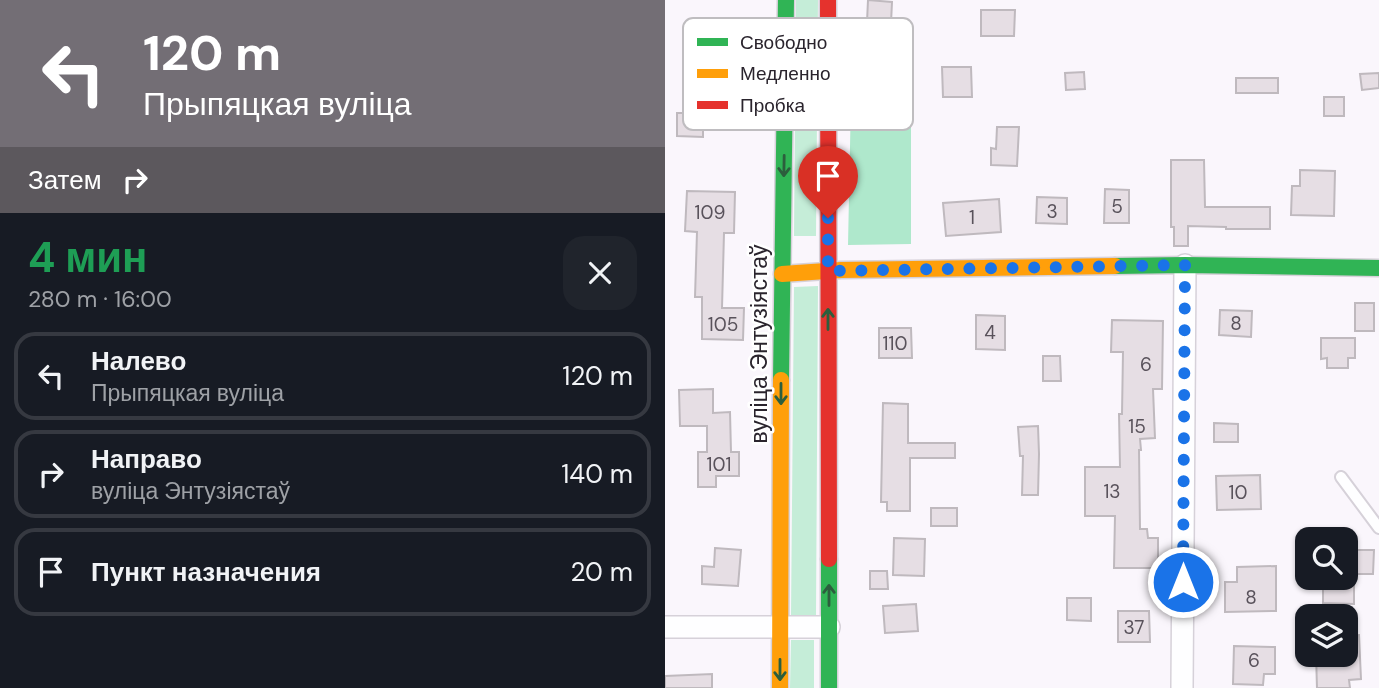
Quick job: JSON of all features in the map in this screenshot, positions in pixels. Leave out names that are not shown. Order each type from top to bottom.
[{"type":"street","name":"вуліца Энтузіястаў","points":[[786,0],[786,18]]},
{"type":"street","points":[[828,0],[828,18]]},
{"type":"street","name":"вуліца Энтузіястаў","points":[[780,688],[784,130]]},
{"type":"street","points":[[828,130],[829,688]]},
{"type":"street","points":[[782,274],[1185,265],[1379,268]]},
{"type":"street","points":[[1182,688],[1185,265]]},
{"type":"street","points":[[665,627],[829,627]]},
{"type":"lane","points":[[1341,477],[1379,528]]},
{"type":"green space","points":[[796,0],[818,0],[818,18],[796,18]]},
{"type":"green space","points":[[795,130],[817,130],[816,236],[794,236]]},
{"type":"green space","points":[[850,130],[911,130],[911,244],[848,245]]},
{"type":"green space","points":[[818,286],[816,615],[804,618],[791,615],[794,287]]},
{"type":"green space","points":[[791,640],[814,640],[814,688],[790,688]]},
{"type":"building","points":[[868,0],[892,2],[891,18],[867,18]]},
{"type":"building","points":[[981,10],[1015,10],[1014,36],[981,36]]},
{"type":"building","points":[[942,67],[971,67],[972,97],[943,97]]},
{"type":"building","points":[[1084,72],[1085,89],[1066,90],[1065,73]]},
{"type":"building","points":[[1379,73],[1379,88],[1362,90],[1360,74]]},
{"type":"building","points":[[1236,78],[1278,78],[1278,93],[1236,93]]},
{"type":"building","points":[[1324,97],[1344,97],[1344,116],[1324,116]]},
{"type":"building","points":[[677,113],[683,113],[683,130],[703,130],[703,137],[677,136]]},
{"type":"building","points":[[997,127],[1019,127],[1017,166],[991,165],[991,148],[996,149]]},
{"type":"building","points":[[1171,160],[1204,160],[1205,207],[1270,207],[1270,229],[1188,226],[1188,246],[1174,246],[1174,227],[1171,227]]},
{"type":"building","points":[[1300,170],[1335,171],[1334,216],[1291,215],[1292,186],[1300,186]]},
{"type":"building","points":[[1105,189],[1129,190],[1129,223],[1104,223]]},
{"type":"building","points":[[687,191],[735,192],[734,233],[724,233],[722,308],[744,308],[743,340],[702,339],[702,297],[695,297],[697,232],[685,231]]},
{"type":"building","points":[[1037,197],[1067,198],[1067,224],[1036,223]]},
{"type":"building","points":[[999,199],[1001,232],[946,236],[943,203]]},
{"type":"building","points":[[1355,303],[1374,303],[1374,331],[1355,331]]},
{"type":"building","points":[[1220,310],[1252,311],[1251,337],[1219,335]]},
{"type":"building","points":[[976,315],[1005,316],[1005,350],[976,349]]},
{"type":"building","points":[[1112,320],[1163,321],[1162,389],[1153,389],[1155,438],[1140,439],[1139,450],[1140,529],[1147,529],[1148,538],[1158,538],[1158,568],[1114,568],[1115,516],[1085,516],[1085,467],[1120,467],[1119,414],[1122,414],[1123,352],[1111,352]]},
{"type":"building","points":[[879,328],[911,328],[912,358],[879,358]]},
{"type":"building","points":[[1321,338],[1355,338],[1355,358],[1348,358],[1348,368],[1327,368],[1327,358],[1321,359]]},
{"type":"building","points":[[1043,356],[1060,356],[1061,381],[1043,381]]},
{"type":"building","points":[[713,389],[713,413],[730,412],[731,452],[739,452],[739,476],[716,476],[716,487],[698,487],[698,452],[707,452],[707,426],[680,426],[679,390]]},
{"type":"building","points":[[883,403],[908,404],[908,443],[955,443],[955,458],[910,458],[910,511],[887,511],[887,502],[881,502]]},
{"type":"building","points":[[1214,423],[1238,424],[1238,442],[1214,442]]},
{"type":"building","points":[[1038,426],[1038,495],[1022,495],[1023,456],[1020,456],[1018,427]]},
{"type":"building","points":[[1260,475],[1261,509],[1217,510],[1216,476]]},
{"type":"building","points":[[931,508],[957,508],[957,526],[931,526]]},
{"type":"building","points":[[894,538],[925,539],[924,576],[893,575]]},
{"type":"building","points":[[715,548],[741,550],[738,586],[702,584],[702,566],[714,567]]},
{"type":"building","points":[[1358,550],[1374,550],[1373,574],[1358,574]]},
{"type":"building","points":[[1276,566],[1276,611],[1225,612],[1225,582],[1237,582],[1237,567]]},
{"type":"building","points":[[870,571],[887,571],[888,589],[870,589]]},
{"type":"building","points":[[1323,590],[1354,590],[1354,604],[1323,603]]},
{"type":"building","points":[[1067,598],[1091,598],[1091,621],[1067,620]]},
{"type":"building","points":[[916,604],[918,631],[885,633],[883,606]]},
{"type":"building","points":[[1118,611],[1149,611],[1150,642],[1118,642]]},
{"type":"building","points":[[1358,635],[1361,679],[1349,680],[1350,688],[1317,688],[1316,667],[1358,667]]},
{"type":"building","points":[[1234,646],[1275,647],[1275,674],[1264,674],[1263,685],[1233,684]]},
{"type":"building","points":[[712,674],[712,688],[665,688],[665,676]]},
{"type":"traffic: fast","points":[[786,0],[786,18]]},
{"type":"traffic: fast","points":[[781,380],[784,130]]},
{"type":"traffic: fast","points":[[1115,266],[1379,268]]},
{"type":"traffic: fast","points":[[829,559],[829,688]]},
{"type":"traffic: slow","points":[[782,274],[841,270],[1115,266]]},
{"type":"traffic: slow","points":[[780,688],[781,380]]},
{"type":"traffic: jam","points":[[828,0],[828,18]]},
{"type":"traffic: jam","points":[[828,130],[829,559]]},
{"type":"route","points":[[828,218],[828,271],[1185,265],[1183,582]]}]
